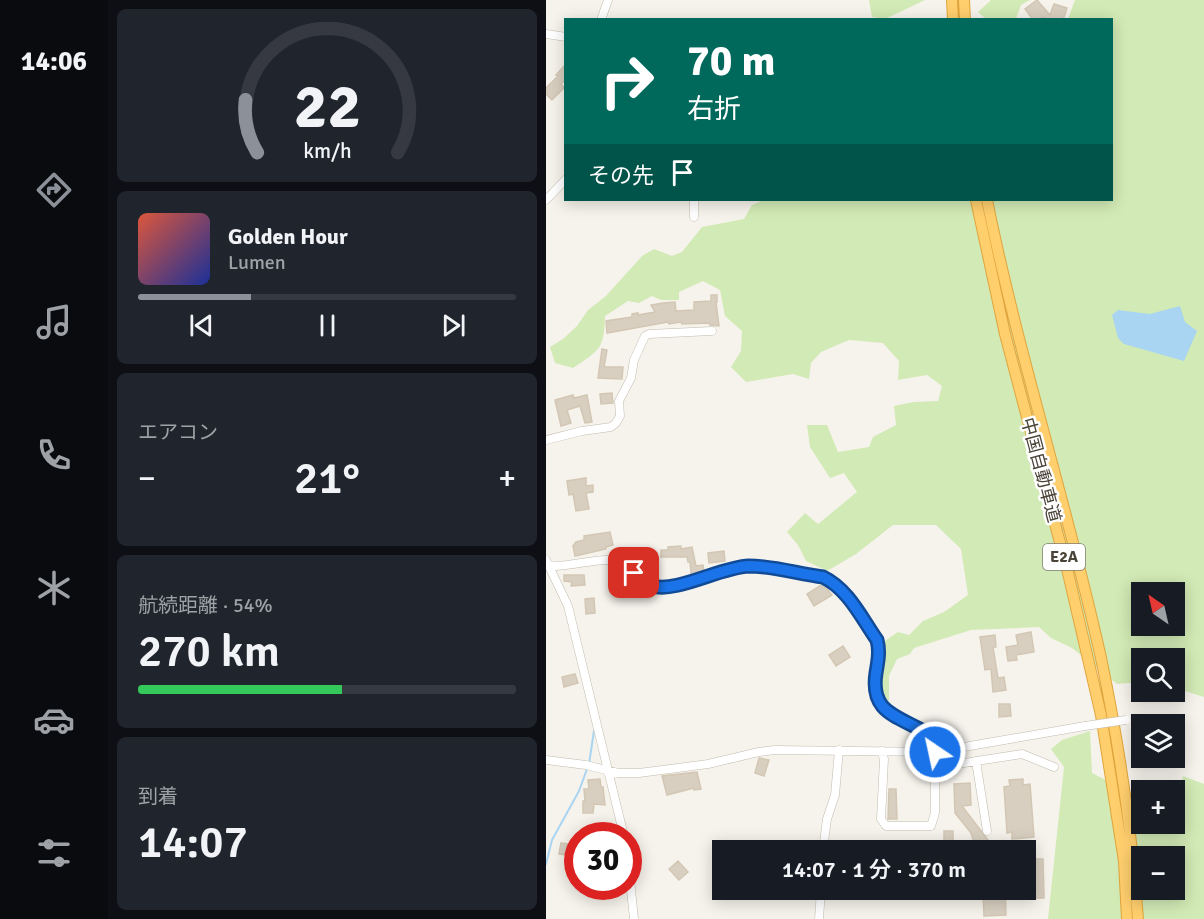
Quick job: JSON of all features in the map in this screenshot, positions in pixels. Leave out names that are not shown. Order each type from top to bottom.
[{"type":"highway","points":[[952,0],[953,18]]},
{"type":"highway","points":[[964,0],[964,18]]},
{"type":"highway","name":"中国自動車道","points":[[976,201],[1005,334],[1068,573],[1101,715],[1122,851],[1127,919]]},
{"type":"highway","name":"中国自動車道","points":[[987,201],[1017,334],[1105,679],[1128,812],[1138,919]]},
{"type":"street","points":[[602,18],[608,0]]},
{"type":"street","points":[[546,34],[564,37]]},
{"type":"street","points":[[546,200],[564,182]]},
{"type":"street","points":[[694,201],[694,218]]},
{"type":"street","points":[[546,440],[611,427],[616,423],[620,416],[619,401],[631,378],[634,360],[645,336],[712,331]]},
{"type":"street","points":[[547,564],[555,568],[587,561],[617,561],[624,564],[644,582],[657,587],[674,586],[747,566],[823,577],[834,582],[843,590],[877,640],[880,649],[874,688],[878,701],[884,709],[925,732],[937,755],[935,813],[931,826],[886,826],[881,819],[884,759],[881,751]]},
{"type":"street","points":[[547,564],[568,606],[620,822]]},
{"type":"street","points":[[937,755],[1126,720]]},
{"type":"street","points":[[824,840],[826,819],[835,795],[839,750]]},
{"type":"street","points":[[546,760],[618,773],[639,773],[708,764],[759,752],[839,750],[937,755],[964,763],[1022,754],[1054,767]]},
{"type":"street","points":[[976,761],[987,831]]},
{"type":"street","points":[[632,900],[634,919]]},
{"type":"street","points":[[819,919],[820,900]]},
{"type":"green space","points":[[869,0],[925,0],[887,18],[872,17]]},
{"type":"green space","points":[[991,0],[1030,0],[1021,5],[1016,18],[985,18],[978,12]]},
{"type":"green space","points":[[1075,0],[1204,0],[1204,697],[1185,691],[1185,648],[1131,648],[1131,683],[1117,684],[1072,648],[1051,638],[1039,627],[971,630],[914,648],[910,654],[897,659],[889,676],[889,701],[877,692],[876,675],[885,641],[898,632],[909,635],[923,621],[944,612],[968,595],[961,549],[936,525],[893,525],[856,554],[827,571],[806,561],[798,545],[787,532],[805,513],[818,524],[857,492],[844,473],[830,478],[810,447],[807,425],[827,425],[838,452],[869,447],[873,437],[896,425],[894,406],[938,401],[942,386],[927,375],[898,380],[899,361],[883,343],[849,340],[821,352],[811,363],[809,379],[793,374],[746,382],[731,367],[741,351],[742,331],[725,316],[720,290],[703,281],[679,292],[679,300],[661,300],[652,296],[639,303],[628,301],[605,316],[602,342],[595,352],[573,368],[555,363],[550,347],[577,326],[588,310],[606,296],[642,256],[654,249],[672,256],[682,252],[702,227],[744,219],[752,205],[762,201],[1113,201],[1113,18],[1068,18]]},
{"type":"green space","points":[[1090,731],[1092,773],[1131,793],[1131,834],[1185,834],[1185,780],[1182,780],[1183,776],[1204,784],[1204,919],[1048,919],[1064,767],[1051,749],[1062,740]]},
{"type":"water","points":[[1180,306],[1185,322],[1197,331],[1184,361],[1124,344],[1118,338],[1112,315],[1118,310],[1150,314]]},
{"type":"building","points":[[1037,0],[1050,15],[1054,4],[1067,8],[1064,18],[1032,18],[1025,9]]},
{"type":"building","points":[[564,66],[564,81],[561,84],[564,88],[552,100],[546,94],[546,88],[558,76],[556,75]]},
{"type":"building","points":[[711,295],[717,295],[719,326],[709,323],[669,324],[668,322],[607,333],[606,321],[632,317],[632,314],[655,312],[651,305],[663,303],[675,302],[676,311],[694,310],[694,302],[711,301]]},
{"type":"building","points":[[602,349],[607,350],[604,367],[623,367],[622,379],[598,378]]},
{"type":"building","points":[[612,393],[613,403],[601,404],[600,394]]},
{"type":"building","points":[[573,395],[574,398],[587,395],[592,422],[585,423],[580,406],[567,410],[571,423],[561,426],[555,400]]},
{"type":"building","points":[[586,478],[586,486],[593,485],[593,492],[586,493],[589,509],[576,511],[573,494],[569,495],[567,481]]},
{"type":"building","points":[[610,532],[613,545],[606,549],[575,556],[573,546],[576,542],[584,540],[584,536]]},
{"type":"building","points":[[681,546],[681,549],[692,547],[696,566],[703,565],[704,571],[691,573],[687,557],[661,557],[661,550]]},
{"type":"building","points":[[724,551],[725,561],[709,563],[708,553]]},
{"type":"building","points":[[564,575],[584,575],[585,585],[571,586],[572,582],[564,581]]},
{"type":"building","points":[[823,584],[832,595],[814,606],[807,594]]},
{"type":"building","points":[[594,598],[595,613],[586,614],[585,599]]},
{"type":"building","points":[[1031,632],[1034,652],[1016,655],[1017,660],[1008,661],[1006,647],[1018,645],[1016,635]]},
{"type":"building","points":[[995,635],[996,647],[993,647],[998,678],[1004,677],[1006,690],[993,692],[991,669],[985,670],[980,637]]},
{"type":"building","points":[[843,646],[850,657],[836,666],[829,655]]},
{"type":"building","points":[[575,674],[578,683],[564,687],[562,677]]},
{"type":"building","points":[[999,704],[1010,704],[1011,716],[999,717]]},
{"type":"building","points":[[759,758],[769,760],[764,776],[755,773]]},
{"type":"building","points":[[697,772],[701,789],[694,790],[694,788],[667,795],[662,776]]},
{"type":"building","points":[[600,779],[605,805],[594,804],[593,813],[583,813],[584,789],[589,789],[588,780]]},
{"type":"building","points":[[1023,779],[1023,785],[1030,784],[1034,837],[1012,839],[1012,832],[1007,833],[1004,787],[1010,786],[1009,780]]},
{"type":"building","points":[[970,783],[971,805],[962,806],[988,840],[973,840],[971,833],[955,813],[954,784]]},
{"type":"building","points":[[889,789],[896,789],[897,819],[888,819]]},
{"type":"building","points":[[944,831],[953,831],[953,840],[944,840]]},
{"type":"building","points":[[561,843],[564,843],[564,855],[559,854]]},
{"type":"building","points":[[1036,859],[1043,859],[1044,898],[1036,898]]},
{"type":"building","points":[[678,861],[688,872],[679,880],[669,869]]},
{"type":"building","points":[[983,900],[1005,900],[1006,915],[984,916]]},
{"type":"waterway","points":[[589,764],[594,731]]},
{"type":"waterway","points":[[546,864],[552,840],[579,791],[587,769]]},
{"type":"route","points":[[634,573],[644,582],[657,587],[674,586],[747,566],[823,577],[834,582],[843,590],[877,640],[880,649],[874,688],[878,701],[884,709],[925,732],[935,752]]}]
